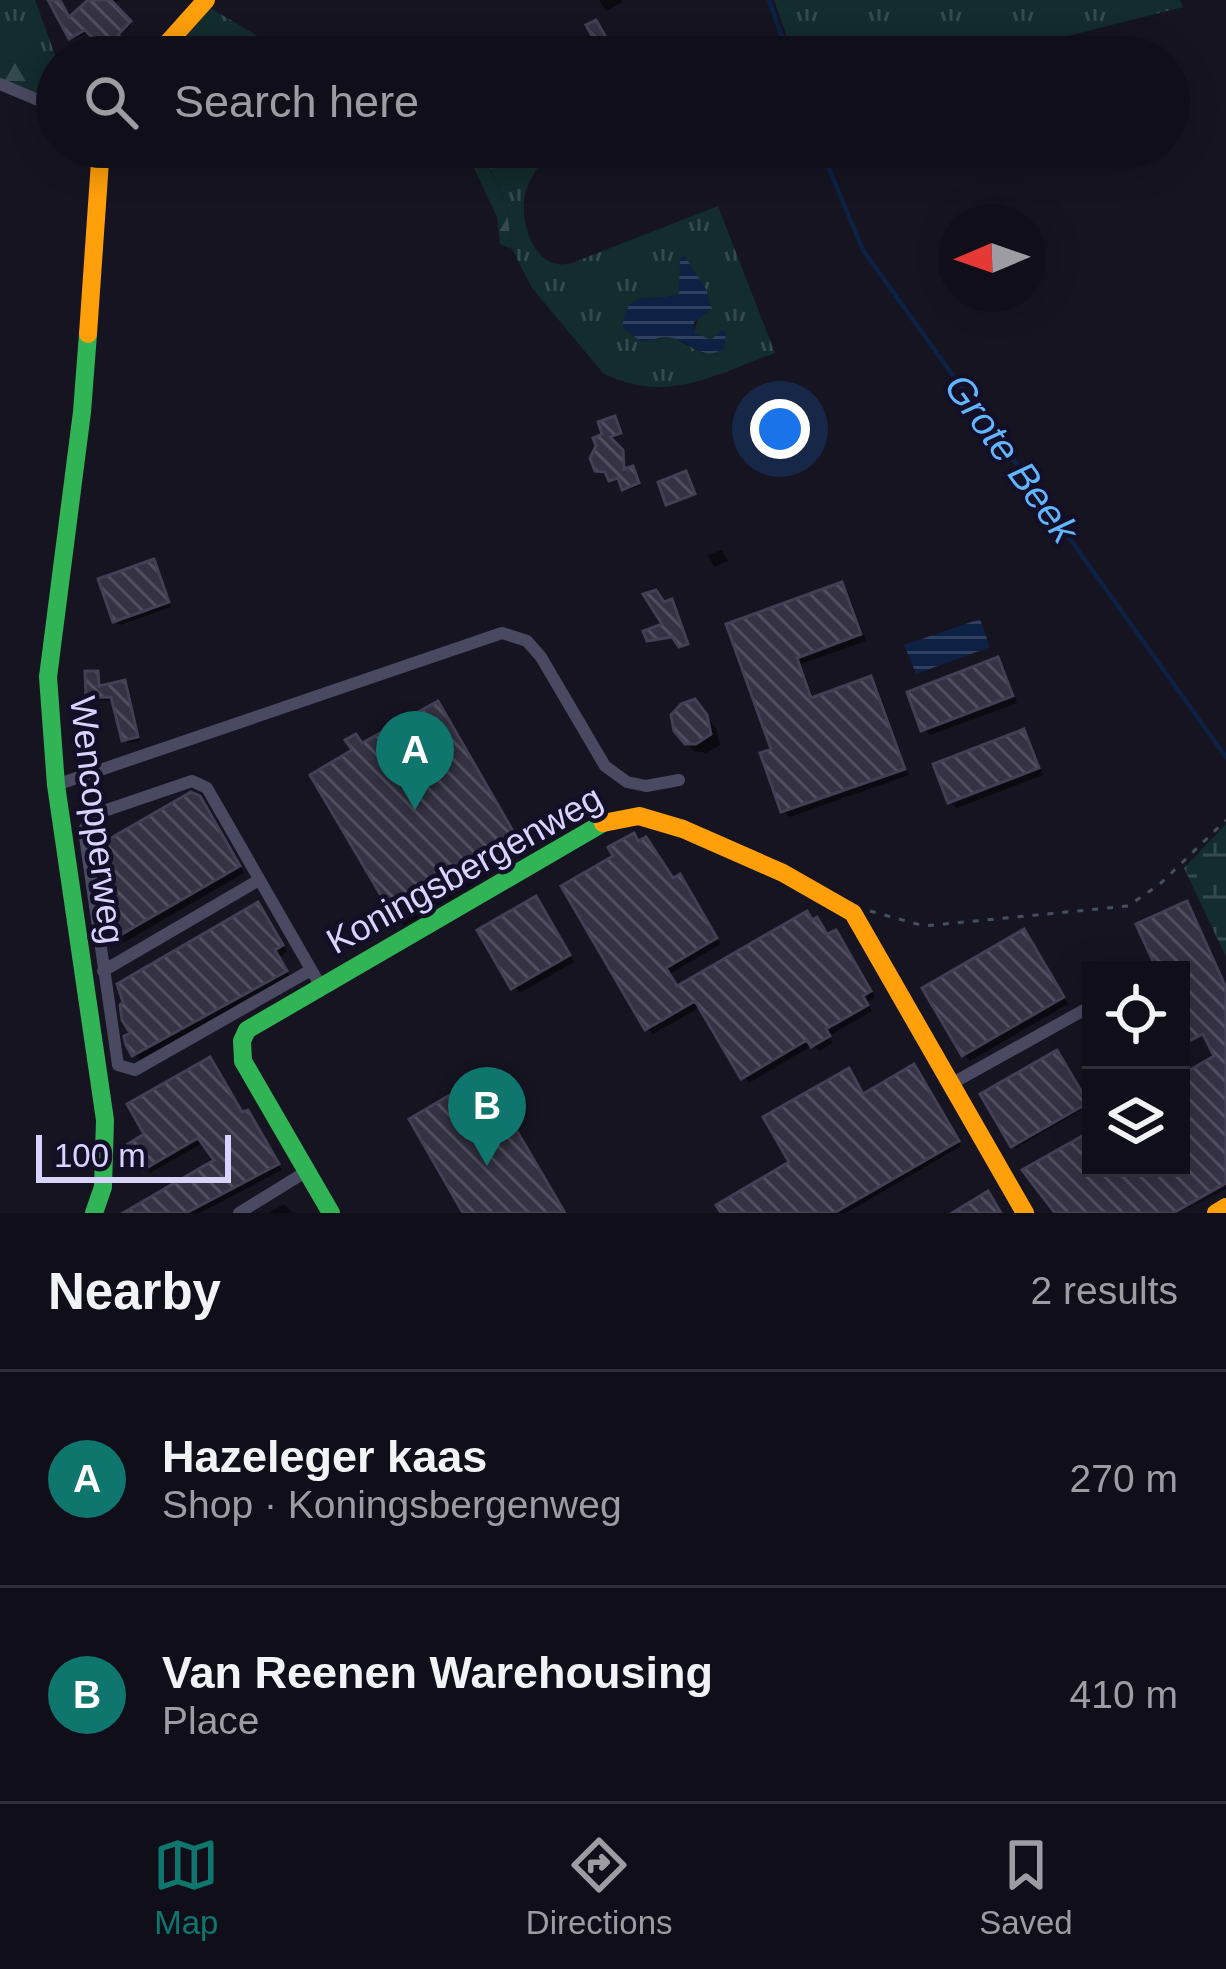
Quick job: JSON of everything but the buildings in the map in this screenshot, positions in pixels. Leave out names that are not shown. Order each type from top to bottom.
[{"type":"street","points":[[173,36],[203,1]]},
{"type":"street","points":[[0,84],[36,99]]},
{"type":"street","name":"Wencopperweg","points":[[94,1213],[103,1187],[105,1120],[56,785],[47,676],[82,412],[99,168]]},
{"type":"street","points":[[56,785],[502,633],[527,641],[541,657],[605,766],[627,782],[646,786],[679,780]]},
{"type":"street","name":"Koningsbergenweg","points":[[315,977],[201,783],[182,784],[91,817],[84,830],[115,1059],[125,1070],[135,1070],[315,977],[608,819],[638,816],[829,894],[860,922],[1025,1213]]},
{"type":"street","points":[[638,816],[646,786]]},
{"type":"street","points":[[103,971],[260,880]]},
{"type":"street","name":"Koningsbergenweg","points":[[315,977],[253,1024],[241,1052],[332,1213]]},
{"type":"street","points":[[951,1084],[1082,1011]]},
{"type":"street","points":[[238,1213],[307,1171]]},
{"type":"street","points":[[1216,1213],[1226,1207]]},
{"type":"path","points":[[867,909],[887,919],[924,926],[1128,907],[1160,884],[1226,820]]},
{"type":"green space","points":[[0,0],[35,0],[48,36],[36,36],[36,71],[0,57]]},
{"type":"green space","points":[[774,0],[1180,0],[1183,7],[1068,36],[787,36]]},
{"type":"green space","points":[[207,6],[258,36],[181,36]]},
{"type":"green space","points":[[0,57],[36,71],[36,94],[0,79]]},
{"type":"green space","points":[[474,168],[490,168],[506,204],[512,249],[500,244],[497,217]]},
{"type":"green space","points":[[490,168],[537,168],[524,199],[525,223],[541,255],[560,264],[718,206],[775,353],[669,387],[626,382],[603,373],[532,288],[512,249],[506,204]],"holes":[[[685,257],[699,317],[694,332],[711,340],[704,354],[672,337],[641,341],[623,327],[636,300],[680,293],[680,259]]]},
{"type":"green space","points":[[1226,824],[1226,957],[1184,868]]},
{"type":"water","points":[[685,257],[706,289],[712,309],[694,322],[694,332],[711,340],[722,330],[726,333],[724,349],[716,352],[703,352],[669,337],[640,341],[623,327],[629,306],[636,301],[679,293],[680,258]]},
{"type":"water","points":[[980,619],[990,647],[916,674],[904,645]]},
{"type":"waterway","name":"Grote Beek","points":[[769,0],[782,36]]},
{"type":"waterway","name":"Grote Beek","points":[[829,168],[863,250],[1226,757]]},
{"type":"traffic: fast","points":[[88,334],[48,677],[56,785],[105,1120],[103,1187],[94,1213]]},
{"type":"traffic: fast","points":[[331,1213],[243,1061],[247,1030],[603,823]]},
{"type":"traffic: slow","points":[[174,36],[206,0]]},
{"type":"traffic: slow","points":[[88,334],[100,168]]},
{"type":"traffic: slow","points":[[603,823],[639,816],[683,829],[783,873],[853,913],[1025,1213]]},
{"type":"traffic: slow","points":[[1216,1213],[1226,1207]]},
{"type":"place","name":"Hazeleger kaas","points":[[415,810]]},
{"type":"place","name":"Van Reenen Warehousing","points":[[487,1166]]}]
